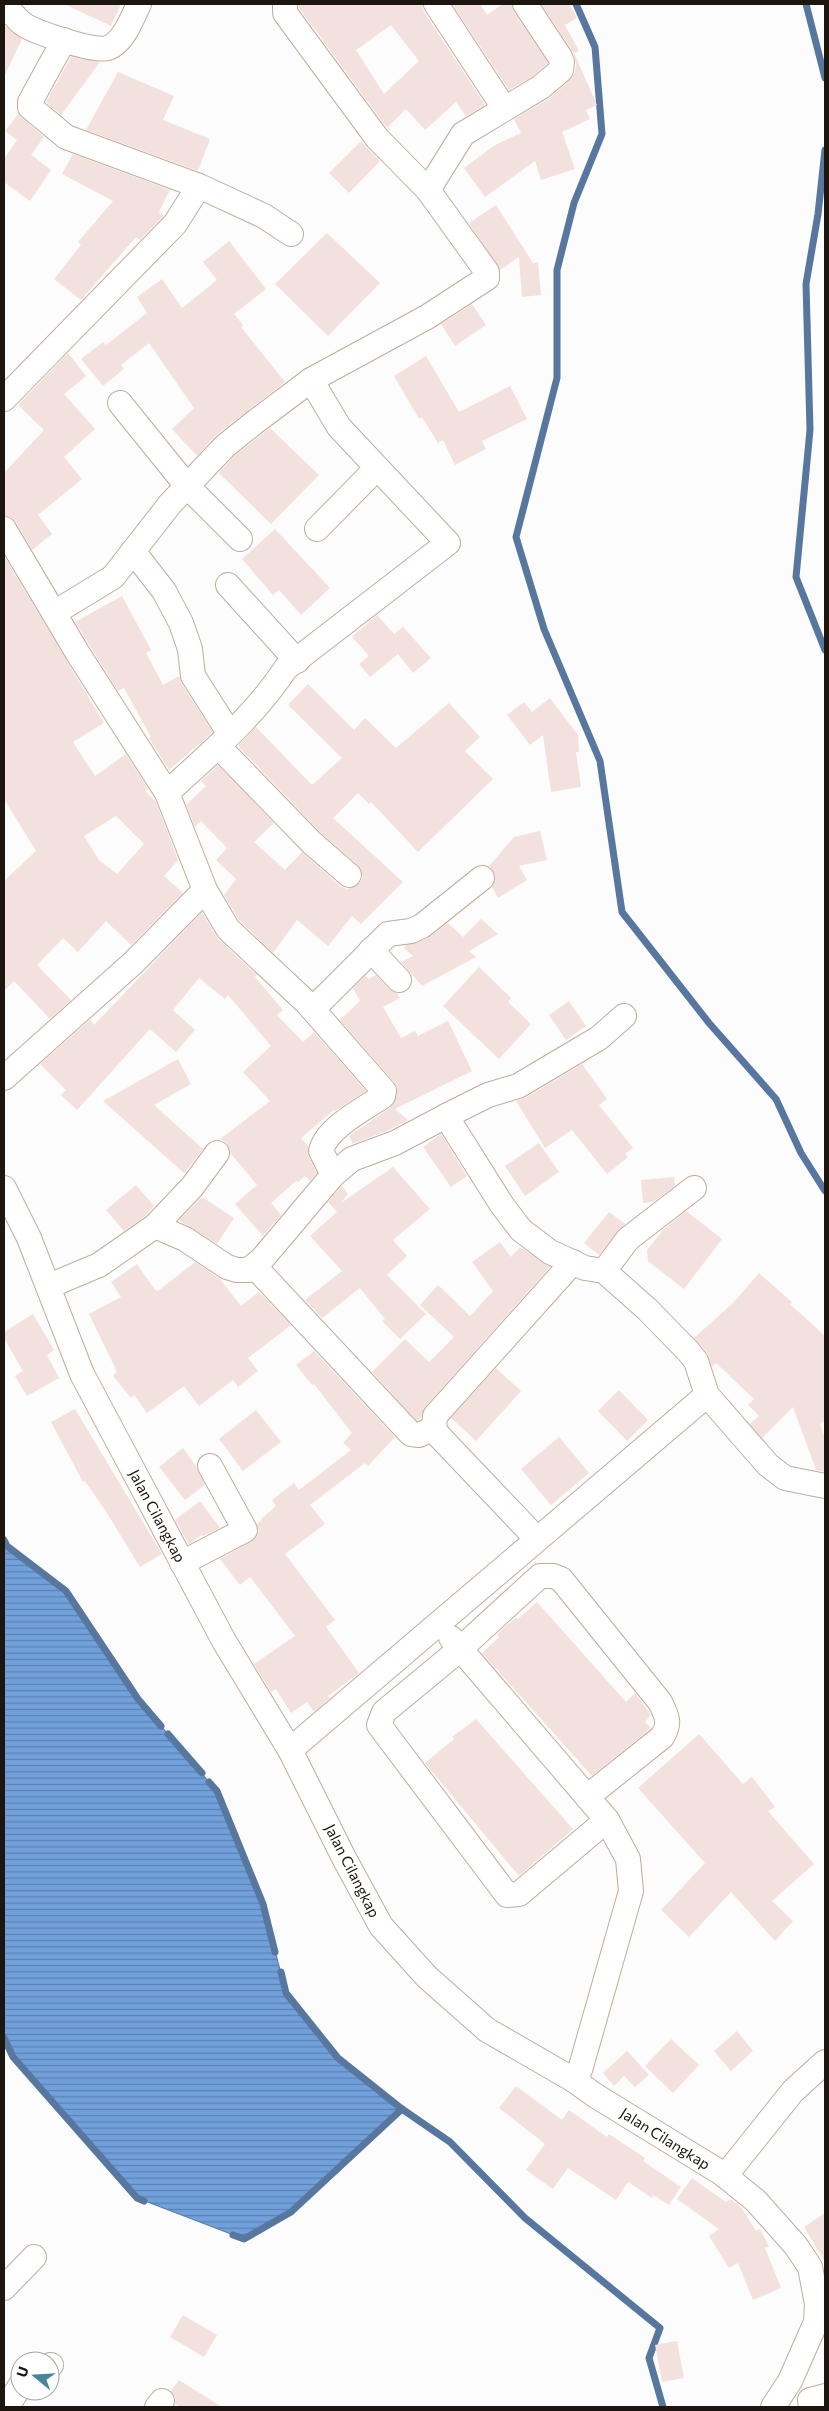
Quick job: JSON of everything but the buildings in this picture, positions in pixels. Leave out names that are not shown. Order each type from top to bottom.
[{"type":"street","points":[[4,4],[23,24],[85,48],[108,48],[121,38],[139,4]]},
{"type":"street","points":[[54,612],[113,577],[133,550],[187,486],[225,446],[311,380],[427,317],[487,278],[487,272],[428,190],[377,138],[285,13],[285,4]]},
{"type":"street","points":[[436,4],[504,108]]},
{"type":"street","points":[[428,190],[463,134],[541,87],[558,74],[562,66],[560,57],[525,4]]},
{"type":"street","points":[[64,40],[30,102],[30,108],[66,137],[199,186],[264,216],[291,234]]},
{"type":"street","points":[[4,399],[175,224],[199,186]]},
{"type":"street","points":[[167,793],[224,740],[273,688],[286,668],[448,543],[339,427],[311,380]]},
{"type":"street","points":[[120,403],[187,486],[240,540]]},
{"type":"street","points":[[317,529],[377,468]]},
{"type":"street","points":[[4,529],[167,793],[205,890],[228,929],[312,1009],[384,1091],[383,1096],[325,1139],[321,1151],[332,1174]]},
{"type":"street","points":[[133,550],[164,591],[181,623],[190,649],[193,676],[224,740],[312,843],[349,875]]},
{"type":"street","points":[[228,585],[297,661]]},
{"type":"street","points":[[312,1009],[388,934],[411,931],[422,926],[482,878]]},
{"type":"street","points":[[4,1078],[133,963],[205,890]]},
{"type":"street","points":[[372,950],[399,980]]},
{"type":"street","points":[[155,1226],[185,1239],[227,1267],[237,1270],[249,1270],[262,1259],[332,1174],[352,1158],[395,1143],[488,1095],[518,1086],[598,1038],[624,1016]]},
{"type":"street","points":[[446,1116],[502,1205],[521,1230],[550,1252],[585,1268],[604,1271],[647,1309],[688,1350],[696,1361],[707,1396],[768,1466],[785,1478],[825,1486]]},
{"type":"street","points":[[49,1286],[99,1265],[155,1226],[192,1187],[217,1153]]},
{"type":"street","name":"Jalan Cilangkap","points":[[4,1188],[29,1238],[82,1374],[224,1642],[290,1750],[344,1858],[381,1926],[427,1977],[487,2030],[572,2078],[596,2096],[725,2176],[756,2201],[796,2246],[810,2267],[821,2302],[816,2322],[808,2344],[790,2381],[773,2407]]},
{"type":"street","points":[[604,1271],[628,1239],[694,1188]]},
{"type":"street","points":[[537,1539],[438,1436],[434,1428],[435,1416],[573,1262]]},
{"type":"street","points":[[254,1266],[411,1434],[418,1435],[434,1428]]},
{"type":"street","points":[[290,1750],[707,1396]]},
{"type":"street","points":[[182,1563],[245,1530],[246,1527],[210,1466]]},
{"type":"street","points":[[587,1796],[662,1737],[667,1730],[668,1718],[660,1702],[561,1579],[545,1575],[536,1578],[459,1650],[384,1712],[379,1725],[507,1895],[520,1894],[607,1820]]},
{"type":"street","points":[[439,1623],[459,1650],[607,1820],[628,1859],[631,1891],[580,2070],[572,2078]]},
{"type":"street","points":[[725,2176],[793,2091],[825,2062]]},
{"type":"street","points":[[4,2288],[34,2257]]},
{"type":"street","points":[[811,2407],[810,2400],[825,2396]]},
{"type":"water","points":[[4,1540],[7,1546],[66,1591],[138,1699],[217,1791],[263,1904],[286,1993],[338,2058],[402,2109],[291,2212],[244,2239],[137,2198],[13,2057],[4,2038]]},
{"type":"waterway","points":[[576,4],[595,47],[602,134],[574,203],[557,270],[557,378],[516,537],[544,629],[600,761],[622,912],[709,1023],[776,1099],[801,1153],[825,1191]]},
{"type":"waterway","points":[[806,4],[825,78]]},
{"type":"waterway","points":[[825,150],[818,214],[806,284],[810,430],[796,577],[825,650]]},
{"type":"waterway","points":[[4,1540],[7,1546],[66,1591],[138,1699],[161,1726]]},
{"type":"waterway","points":[[168,1734],[202,1773]]},
{"type":"waterway","points":[[209,1782],[217,1791],[263,1904],[275,1952]]},
{"type":"waterway","points":[[281,1972],[286,1993],[338,2058],[402,2109],[450,2142],[525,2218],[660,2328],[649,2358],[663,2407]]},
{"type":"waterway","points":[[4,2038],[13,2057],[137,2198],[144,2201]]},
{"type":"waterway","points":[[233,2235],[244,2239],[291,2212],[402,2109]]}]
